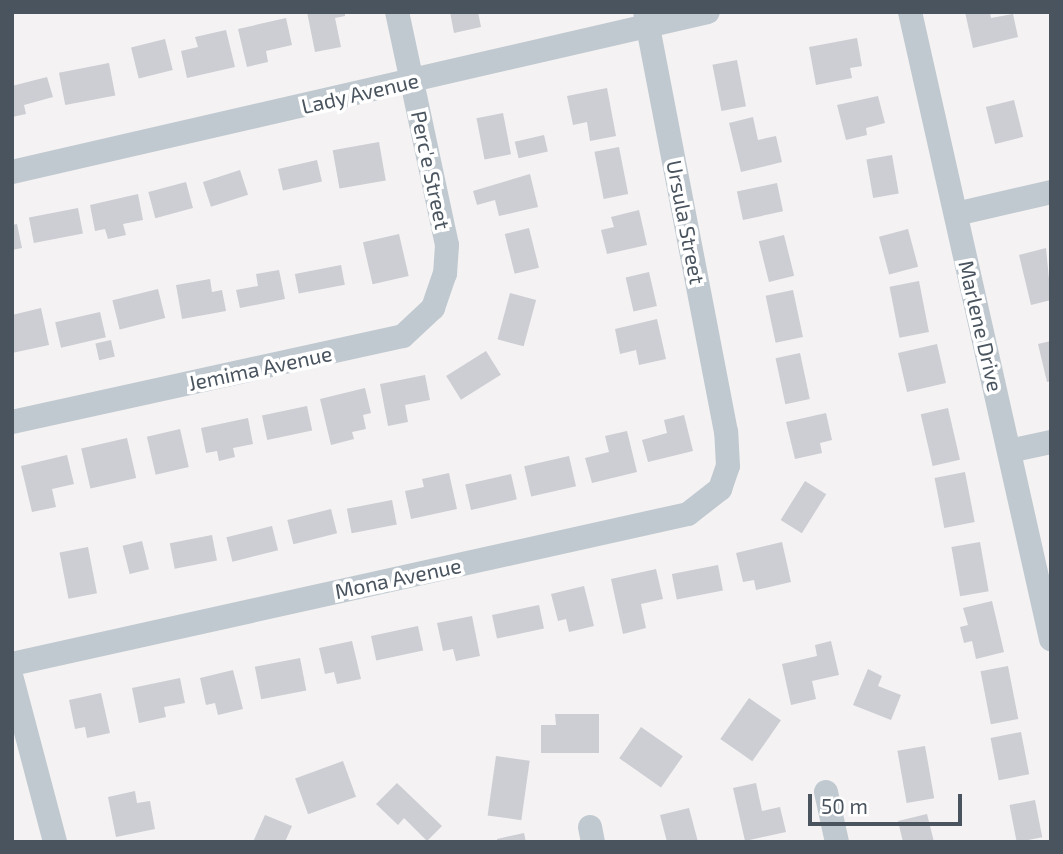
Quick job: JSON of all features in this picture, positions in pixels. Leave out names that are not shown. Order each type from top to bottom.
[{"type":"street","name":"Perc'e Street","points":[[397,12],[446,245]]},
{"type":"street","name":"Lady Avenue","points":[[12,172],[412,82],[646,19],[708,12]]},
{"type":"street","name":"Marlene Drive","points":[[910,12],[1051,639]]},
{"type":"street","name":"Ursula Street","points":[[646,19],[726,432]]},
{"type":"street","points":[[956,214],[1051,192]]},
{"type":"street","name":"Jemima Avenue","points":[[12,422],[403,336],[433,308],[445,274],[446,245]]},
{"type":"street","name":"Mona Avenue","points":[[12,664],[688,514],[720,489],[728,466],[726,432]]},
{"type":"street","points":[[1009,451],[1051,442]]},
{"type":"street","points":[[12,679],[55,842]]},
{"type":"street","points":[[826,792],[837,842]]},
{"type":"building","points":[[307,12],[345,12],[345,16],[335,18],[341,47],[315,52]]},
{"type":"building","points":[[450,12],[478,12],[481,27],[454,33]]},
{"type":"building","points":[[965,12],[990,12],[991,18],[1013,14],[1018,37],[973,48]]},
{"type":"building","points":[[286,18],[292,45],[266,51],[268,62],[247,67],[238,29]]},
{"type":"building","points":[[226,30],[235,67],[187,78],[181,51],[198,47],[195,37]]},
{"type":"building","points":[[857,38],[862,66],[850,68],[852,78],[816,85],[809,47]]},
{"type":"building","points":[[165,39],[173,70],[139,79],[131,47]]},
{"type":"building","points":[[737,60],[746,106],[721,111],[712,65]]},
{"type":"building","points":[[109,63],[115,95],[65,105],[59,73]]},
{"type":"building","points":[[47,77],[53,97],[24,105],[26,114],[12,117],[12,86]]},
{"type":"building","points":[[607,88],[616,136],[590,141],[587,122],[573,125],[567,96]]},
{"type":"building","points":[[878,96],[885,123],[866,128],[867,135],[846,140],[837,105]]},
{"type":"building","points":[[1014,100],[1023,137],[995,144],[986,107]]},
{"type":"building","points":[[503,113],[511,154],[485,159],[476,118]]},
{"type":"building","points":[[753,117],[758,140],[776,136],[782,162],[741,172],[729,123]]},
{"type":"building","points":[[544,135],[548,152],[519,158],[515,142]]},
{"type":"building","points":[[379,142],[386,180],[339,189],[333,150]]},
{"type":"building","points":[[619,147],[628,194],[604,199],[594,152]]},
{"type":"building","points":[[892,155],[899,193],[873,198],[866,160]]},
{"type":"building","points":[[317,160],[322,181],[283,190],[278,169]]},
{"type":"building","points":[[240,170],[248,195],[211,207],[203,182]]},
{"type":"building","points":[[530,174],[538,207],[499,216],[495,200],[477,205],[473,191]]},
{"type":"building","points":[[186,182],[193,208],[155,218],[148,192]]},
{"type":"building","points":[[777,183],[783,211],[743,220],[737,192]]},
{"type":"building","points":[[138,194],[143,220],[123,224],[126,235],[108,239],[105,229],[95,231],[90,205]]},
{"type":"building","points":[[78,208],[83,234],[34,243],[29,218]]},
{"type":"building","points":[[639,210],[647,245],[607,254],[601,230],[614,227],[611,217]]},
{"type":"building","points":[[17,224],[22,248],[12,250],[12,225]]},
{"type":"building","points":[[529,228],[539,268],[515,274],[505,234]]},
{"type":"building","points":[[908,229],[918,267],[889,274],[879,237]]},
{"type":"building","points":[[399,234],[409,276],[373,284],[363,242]]},
{"type":"building","points":[[784,235],[794,276],[769,282],[759,241]]},
{"type":"building","points":[[1046,248],[1051,300],[1031,305],[1019,255]]},
{"type":"building","points":[[341,265],[345,285],[299,294],[295,274]]},
{"type":"building","points":[[279,270],[285,299],[240,308],[236,290],[258,286],[256,274]]},
{"type":"building","points":[[649,272],[657,306],[633,312],[626,277]]},
{"type":"building","points":[[210,279],[212,292],[222,290],[226,311],[182,319],[176,285]]},
{"type":"building","points":[[919,281],[929,332],[899,338],[890,287]]},
{"type":"building","points":[[158,289],[165,318],[120,329],[112,300]]},
{"type":"building","points":[[793,290],[803,337],[776,343],[766,296]]},
{"type":"building","points":[[510,293],[536,300],[524,346],[498,339]]},
{"type":"building","points":[[41,308],[49,345],[12,353],[12,315]]},
{"type":"building","points":[[100,312],[106,337],[61,348],[55,322]]},
{"type":"building","points":[[657,319],[666,359],[639,365],[636,350],[620,354],[615,329]]},
{"type":"building","points":[[111,340],[115,357],[99,360],[95,344]]},
{"type":"building","points":[[1051,341],[1051,381],[1047,382],[1038,344]]},
{"type":"building","points":[[937,344],[946,383],[907,392],[898,353]]},
{"type":"building","points":[[486,351],[501,375],[461,400],[446,376]]},
{"type":"building","points":[[800,353],[810,399],[785,404],[776,358]]},
{"type":"building","points":[[425,375],[430,400],[405,405],[408,422],[388,426],[380,384]]},
{"type":"building","points":[[365,388],[371,413],[363,415],[366,429],[352,432],[354,439],[331,445],[320,399]]},
{"type":"building","points":[[307,406],[312,430],[267,440],[262,416]]},
{"type":"building","points":[[948,408],[960,460],[933,466],[921,414]]},
{"type":"building","points":[[826,413],[832,440],[820,443],[822,453],[795,459],[786,422]]},
{"type":"building","points":[[684,415],[693,451],[648,462],[642,440],[667,433],[664,420]]},
{"type":"building","points":[[248,418],[253,444],[233,448],[235,457],[219,461],[217,451],[206,453],[201,428]]},
{"type":"building","points":[[180,429],[189,467],[156,475],[147,437]]},
{"type":"building","points":[[627,431],[637,472],[592,483],[585,458],[609,452],[605,436]]},
{"type":"building","points":[[127,438],[136,478],[90,489],[81,449]]},
{"type":"building","points":[[67,455],[74,484],[52,489],[56,507],[32,512],[21,466]]},
{"type":"building","points":[[569,456],[576,486],[531,497],[524,466]]},
{"type":"building","points":[[965,472],[975,522],[944,528],[935,478]]},
{"type":"building","points":[[449,473],[457,509],[411,519],[405,491],[424,487],[422,479]]},
{"type":"building","points":[[511,474],[517,499],[471,510],[465,485]]},
{"type":"building","points":[[805,481],[826,494],[802,533],[781,520]]},
{"type":"building","points":[[392,500],[397,525],[352,533],[347,509]]},
{"type":"building","points":[[331,509],[337,533],[293,544],[287,520]]},
{"type":"building","points":[[272,526],[278,550],[232,562],[226,537]]},
{"type":"building","points":[[212,535],[217,561],[175,569],[170,543]]},
{"type":"building","points":[[142,541],[149,569],[130,574],[123,546]]},
{"type":"building","points":[[782,542],[791,582],[756,590],[754,580],[743,582],[736,553]]},
{"type":"building","points":[[980,542],[989,591],[960,596],[951,547]]},
{"type":"building","points":[[88,547],[97,593],[69,599],[60,553]]},
{"type":"building","points":[[718,565],[723,591],[677,599],[672,574]]},
{"type":"building","points":[[656,569],[663,599],[641,604],[646,628],[623,634],[611,579]]},
{"type":"building","points":[[584,586],[594,626],[569,632],[566,619],[558,621],[551,594]]},
{"type":"building","points":[[992,601],[1004,652],[976,659],[972,641],[964,643],[960,627],[968,625],[963,608]]},
{"type":"building","points":[[539,605],[544,628],[497,638],[492,615]]},
{"type":"building","points":[[472,616],[480,656],[456,661],[453,649],[443,651],[437,623]]},
{"type":"building","points":[[418,626],[423,650],[376,660],[371,636]]},
{"type":"building","points":[[352,641],[361,679],[337,684],[334,672],[325,674],[319,648]]},
{"type":"building","points":[[831,641],[839,675],[812,681],[816,699],[791,705],[782,664],[817,656],[815,645]]},
{"type":"building","points":[[300,658],[306,690],[261,699],[255,667]]},
{"type":"building","points":[[1008,666],[1018,719],[991,724],[981,671]]},
{"type":"building","points":[[868,669],[882,676],[878,686],[901,695],[891,720],[853,705]]},
{"type":"building","points":[[233,670],[243,709],[218,715],[215,703],[206,705],[200,678]]},
{"type":"building","points":[[180,678],[185,703],[164,707],[166,717],[139,723],[132,688]]},
{"type":"building","points":[[101,693],[110,733],[87,738],[85,727],[75,729],[69,700]]},
{"type":"building","points":[[749,698],[781,720],[752,761],[720,739]]},
{"type":"building","points":[[555,714],[599,714],[599,753],[541,753],[541,725],[556,725]]},
{"type":"building","points":[[641,727],[683,756],[661,787],[619,758]]},
{"type":"building","points":[[1021,732],[1029,774],[999,780],[991,738]]},
{"type":"building","points":[[925,746],[934,798],[907,803],[897,751]]},
{"type":"building","points":[[496,756],[530,761],[521,820],[488,815]]},
{"type":"building","points":[[343,761],[356,797],[308,814],[295,778]]},
{"type":"building","points":[[397,783],[442,826],[427,841],[404,818],[398,825],[376,804]]},
{"type":"building","points":[[756,783],[762,811],[780,807],[786,832],[745,841],[733,788]]},
{"type":"building","points":[[135,791],[137,803],[150,801],[155,829],[116,837],[108,797]]},
{"type":"building","points":[[1035,800],[1042,837],[1017,842],[1009,805]]},
{"type":"building","points":[[689,808],[698,842],[667,842],[660,815]]},
{"type":"building","points":[[927,814],[934,842],[903,842],[898,821]]},
{"type":"building","points":[[265,815],[292,826],[285,842],[253,842]]},
{"type":"building","points":[[524,833],[526,842],[497,842],[497,839]]}]
